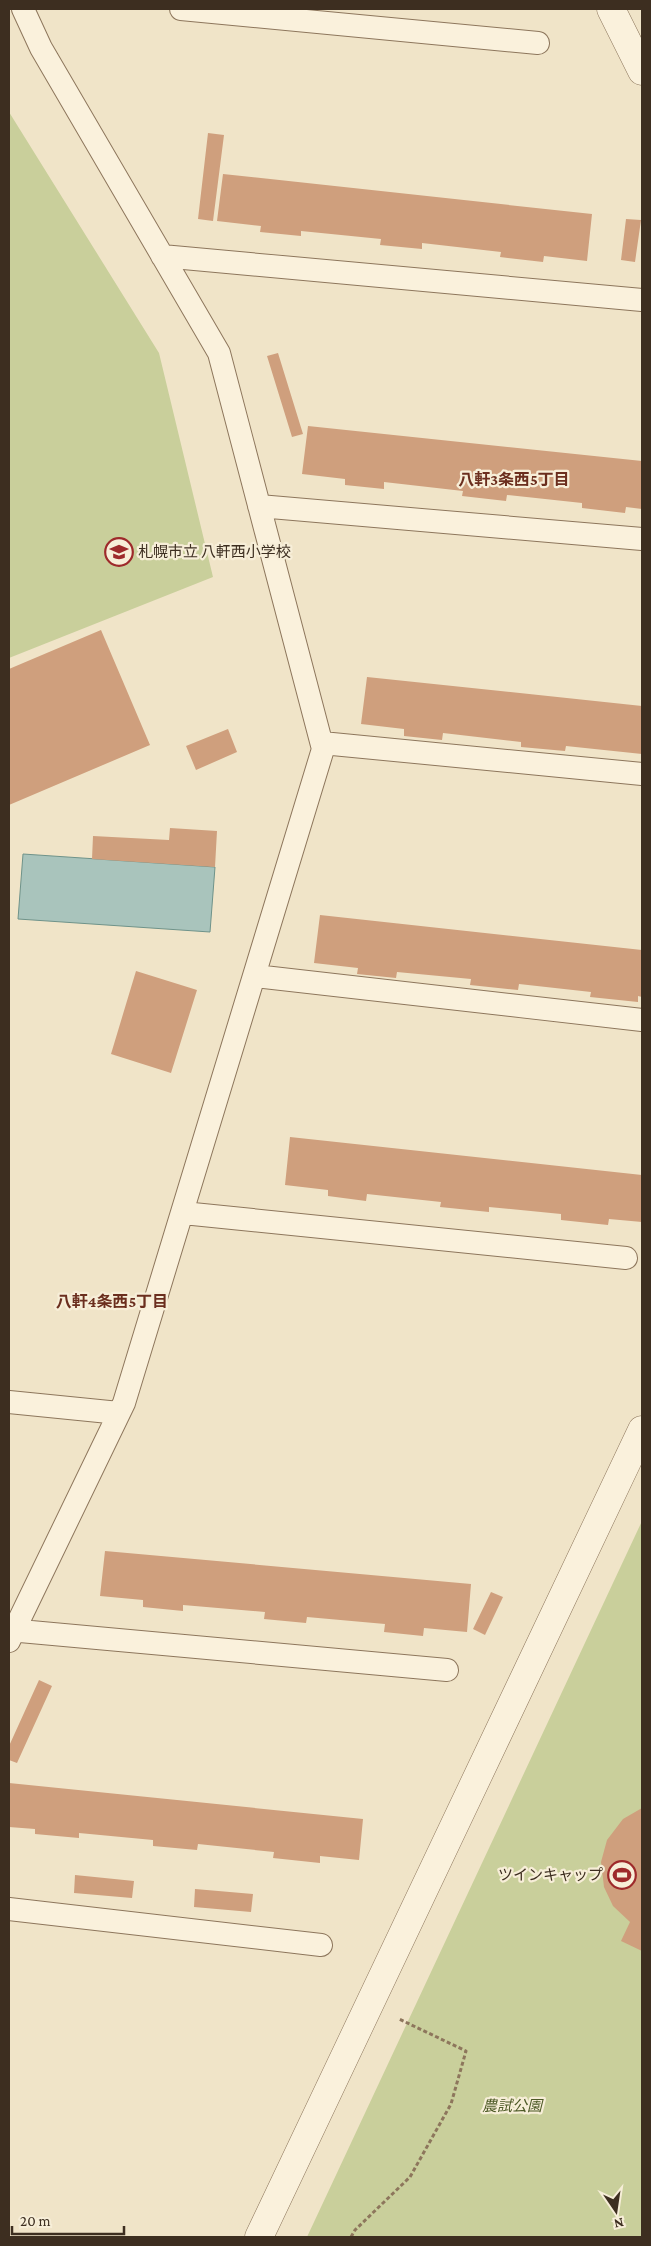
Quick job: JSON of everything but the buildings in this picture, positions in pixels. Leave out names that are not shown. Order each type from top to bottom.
[{"type":"street","points":[[611,9],[642,71]]},
{"type":"street","points":[[258,2237],[642,1430]]},
{"type":"lane","points":[[23,9],[41,48],[220,353],[323,749],[124,1403],[10,1634],[447,1670]]},
{"type":"lane","points":[[180,9],[538,43]]},
{"type":"lane","points":[[162,256],[642,300]]},
{"type":"lane","points":[[260,506],[642,539]]},
{"type":"lane","points":[[322,743],[642,774]]},
{"type":"lane","points":[[255,976],[642,1020]]},
{"type":"lane","points":[[183,1213],[626,1258]]},
{"type":"lane","points":[[9,1402],[119,1413]]},
{"type":"lane","points":[[9,1909],[321,1945]]},
{"type":"path","points":[[351,2237],[355,2230],[410,2178],[451,2104],[466,2051],[396,2017]]},
{"type":"green space","points":[[9,112],[159,353],[213,577],[9,658]]},
{"type":"green space","name":"農試公園","points":[[642,1521],[642,2237],[307,2237]]},
{"type":"water","points":[[23,854],[215,867],[210,932],[18,919]]},
{"type":"place","name":"札幌市立 八軒西小学校","points":[[119,552]]},
{"type":"place","name":"ツインキャップ","points":[[622,1875]]},
{"type":"district","name":"八軒3条西5丁目","points":[[514,479]]},
{"type":"district","name":"八軒4条西5丁目","points":[[112,1301]]}]
